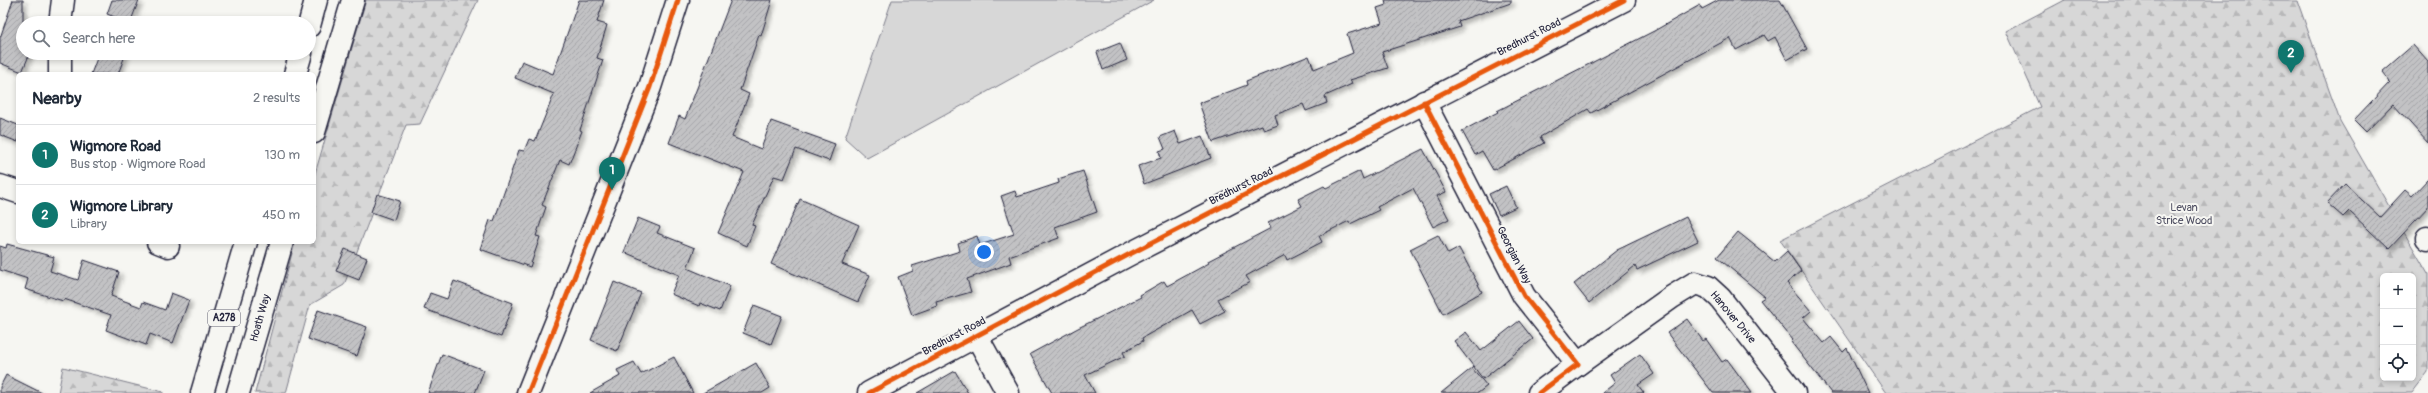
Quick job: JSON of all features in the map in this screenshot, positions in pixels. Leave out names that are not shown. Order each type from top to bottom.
[{"type":"street","points":[[61,16],[63,0]]},
{"type":"street","points":[[312,16],[316,0]]},
{"type":"street","points":[[316,125],[353,0]]},
{"type":"street","points":[[528,393],[650,87],[678,0]]},
{"type":"street","name":"Bredhurst Road","points":[[869,393],[976,335],[1424,102],[1624,0]]},
{"type":"street","points":[[60,60],[60,72]]},
{"type":"street","points":[[296,72],[299,60]]},
{"type":"street","name":"Georgian Way","points":[[1424,102],[1524,296],[1578,364]]},
{"type":"street","points":[[0,186],[16,191]]},
{"type":"street","name":"A278","points":[[202,393],[245,244]]},
{"type":"street","name":"Hoath Way","points":[[238,393],[281,244]]},
{"type":"street","name":"Hanover Drive","points":[[1578,364],[1672,296],[1695,283],[1708,287],[1720,298],[1794,393]]},
{"type":"street","points":[[976,335],[1008,393]]},
{"type":"street","points":[[1539,393],[1578,364]]},
{"type":"green space","points":[[366,0],[478,0],[420,124],[406,125],[344,285],[310,305],[286,393],[255,393],[294,244],[316,244],[316,170]]},
{"type":"green space","points":[[892,0],[1154,0],[867,158],[845,138]]},
{"type":"green space","name":"Levan Strice Wood","points":[[2065,0],[2297,0],[2340,121],[2428,274],[2428,372],[2412,393],[1886,393],[1780,240],[2040,107],[2006,31]]},
{"type":"green space","points":[[63,367],[163,392],[163,393],[58,393]]},
{"type":"building","points":[[13,0],[23,0],[23,16],[16,16],[16,60],[27,60],[22,72],[0,63],[0,38]]},
{"type":"building","points":[[112,0],[139,0],[133,16],[112,16],[107,14]]},
{"type":"building","points":[[579,0],[604,0],[597,22],[607,25],[597,58],[603,60],[580,130],[582,131],[569,164],[560,160],[542,205],[546,207],[536,236],[540,237],[530,267],[480,249],[490,220],[494,221],[519,150],[524,151],[529,139],[535,141],[554,94],[515,78],[522,61],[553,74]]},
{"type":"building","points":[[731,0],[772,0],[761,36],[759,35],[740,90],[749,94],[732,137],[761,149],[771,121],[835,144],[829,161],[796,149],[784,179],[774,176],[752,225],[755,226],[747,246],[718,233],[744,172],[669,143],[679,116],[685,119]]},
{"type":"building","points":[[1385,0],[1511,0],[1511,3],[1458,21],[1460,27],[1382,52],[1388,68],[1350,80],[1352,84],[1325,96],[1327,103],[1306,111],[1303,104],[1275,115],[1278,125],[1264,130],[1262,125],[1213,142],[1199,103],[1247,85],[1246,81],[1309,56],[1314,69],[1353,53],[1347,34],[1382,23],[1377,8],[1386,5]]},
{"type":"building","points":[[1719,0],[1780,0],[1807,49],[1787,60],[1775,37],[1768,41],[1764,35],[1736,50],[1730,38],[1591,113],[1588,109],[1540,137],[1544,143],[1493,170],[1482,151],[1475,155],[1462,131],[1498,112],[1497,111],[1654,31],[1700,5],[1702,9]]},
{"type":"building","points":[[1120,43],[1127,60],[1103,70],[1097,52]]},
{"type":"building","points":[[2413,45],[2428,62],[2428,143],[2393,104],[2366,132],[2354,120],[2390,82],[2382,72]]},
{"type":"building","points":[[96,60],[123,60],[119,72],[92,72]]},
{"type":"building","points":[[0,118],[16,124],[16,141],[0,135]]},
{"type":"building","points":[[1175,131],[1180,144],[1202,136],[1211,158],[1144,184],[1138,166],[1161,158],[1159,151],[1165,149],[1160,137]]},
{"type":"building","points":[[1423,149],[1446,192],[1437,196],[1449,219],[1433,227],[1413,188],[1377,207],[1379,210],[1350,224],[1349,221],[1319,236],[1322,242],[1287,260],[1285,255],[1246,276],[1250,282],[1218,299],[1225,311],[1200,324],[1192,310],[1142,338],[1143,341],[1123,352],[1125,356],[1085,375],[1095,393],[1052,393],[1030,354],[1078,328],[1141,297],[1140,295],[1164,281],[1167,286],[1209,263],[1208,261],[1271,228],[1268,223],[1302,206],[1298,199],[1324,186],[1326,188],[1360,171],[1363,179]]},
{"type":"building","points":[[1083,171],[1097,212],[1055,227],[1059,238],[1009,256],[1011,263],[967,279],[971,292],[936,302],[937,306],[912,315],[898,277],[913,271],[912,266],[960,251],[958,243],[977,236],[980,245],[1014,234],[1001,196],[1015,191],[1017,197],[1059,183],[1058,179]]},
{"type":"building","points":[[2428,179],[2428,207],[2389,249],[2349,211],[2343,217],[2327,203],[2345,184],[2380,217],[2405,190],[2412,196]]},
{"type":"building","points":[[1506,186],[1516,207],[1499,215],[1489,194]]},
{"type":"building","points":[[377,194],[400,201],[394,220],[371,212]]},
{"type":"building","points":[[800,199],[859,225],[842,264],[870,275],[858,302],[771,264]]},
{"type":"building","points":[[1686,217],[1698,241],[1637,270],[1635,266],[1589,303],[1574,284],[1617,250]]},
{"type":"building","points":[[638,218],[660,227],[657,233],[695,248],[687,268],[730,286],[720,311],[700,303],[699,306],[671,294],[679,275],[624,252]]},
{"type":"building","points":[[1738,232],[1775,262],[1787,251],[1801,271],[1787,283],[1811,311],[1803,318],[1824,343],[1831,337],[1843,352],[1847,348],[1868,393],[1831,393],[1791,342],[1793,340],[1760,300],[1765,297],[1717,257]]},
{"type":"building","points":[[1438,235],[1448,254],[1459,248],[1482,292],[1443,314],[1410,249]]},
{"type":"building","points":[[7,244],[54,257],[50,271],[78,280],[84,260],[119,272],[111,296],[141,307],[143,302],[165,310],[171,293],[189,300],[173,343],[150,334],[146,345],[106,330],[111,315],[64,299],[63,301],[25,289],[28,279],[0,270],[0,246],[6,248]]},
{"type":"building","points":[[345,249],[367,258],[359,280],[336,271]]},
{"type":"building","points":[[454,281],[513,303],[501,337],[424,309],[430,293],[447,299]]},
{"type":"building","points":[[614,282],[641,293],[617,351],[591,340]]},
{"type":"building","points":[[754,305],[782,316],[771,344],[743,333]]},
{"type":"building","points":[[318,310],[367,327],[357,356],[308,339]]},
{"type":"building","points":[[1687,319],[1703,341],[1706,339],[1722,362],[1727,359],[1752,393],[1713,393],[1667,333]]},
{"type":"building","points":[[1519,321],[1533,339],[1483,379],[1454,341],[1466,332],[1481,351]]},
{"type":"building","points":[[442,354],[484,370],[475,393],[428,393]]},
{"type":"building","points":[[1640,354],[1654,374],[1638,385],[1644,393],[1602,393],[1615,383],[1610,375]]},
{"type":"building","points":[[674,357],[693,393],[590,393],[620,376],[617,370],[634,362],[641,374]]},
{"type":"building","points":[[756,363],[770,388],[762,393],[703,393]]},
{"type":"building","points":[[1472,368],[1487,386],[1478,393],[1441,393]]},
{"type":"building","points":[[955,371],[968,393],[917,393]]},
{"type":"building","points":[[6,375],[42,393],[0,393],[0,387]]},
{"type":"cycle path","points":[[528,393],[650,87],[678,0]]},
{"type":"cycle path","points":[[869,393],[1128,255],[1624,0]]},
{"type":"cycle path","points":[[1424,102],[1524,296],[1578,364],[1539,393]]},
{"type":"place","name":"Wigmore Library","points":[[2291,73]]},
{"type":"place","name":"Wigmore Road","points":[[612,190]]}]
